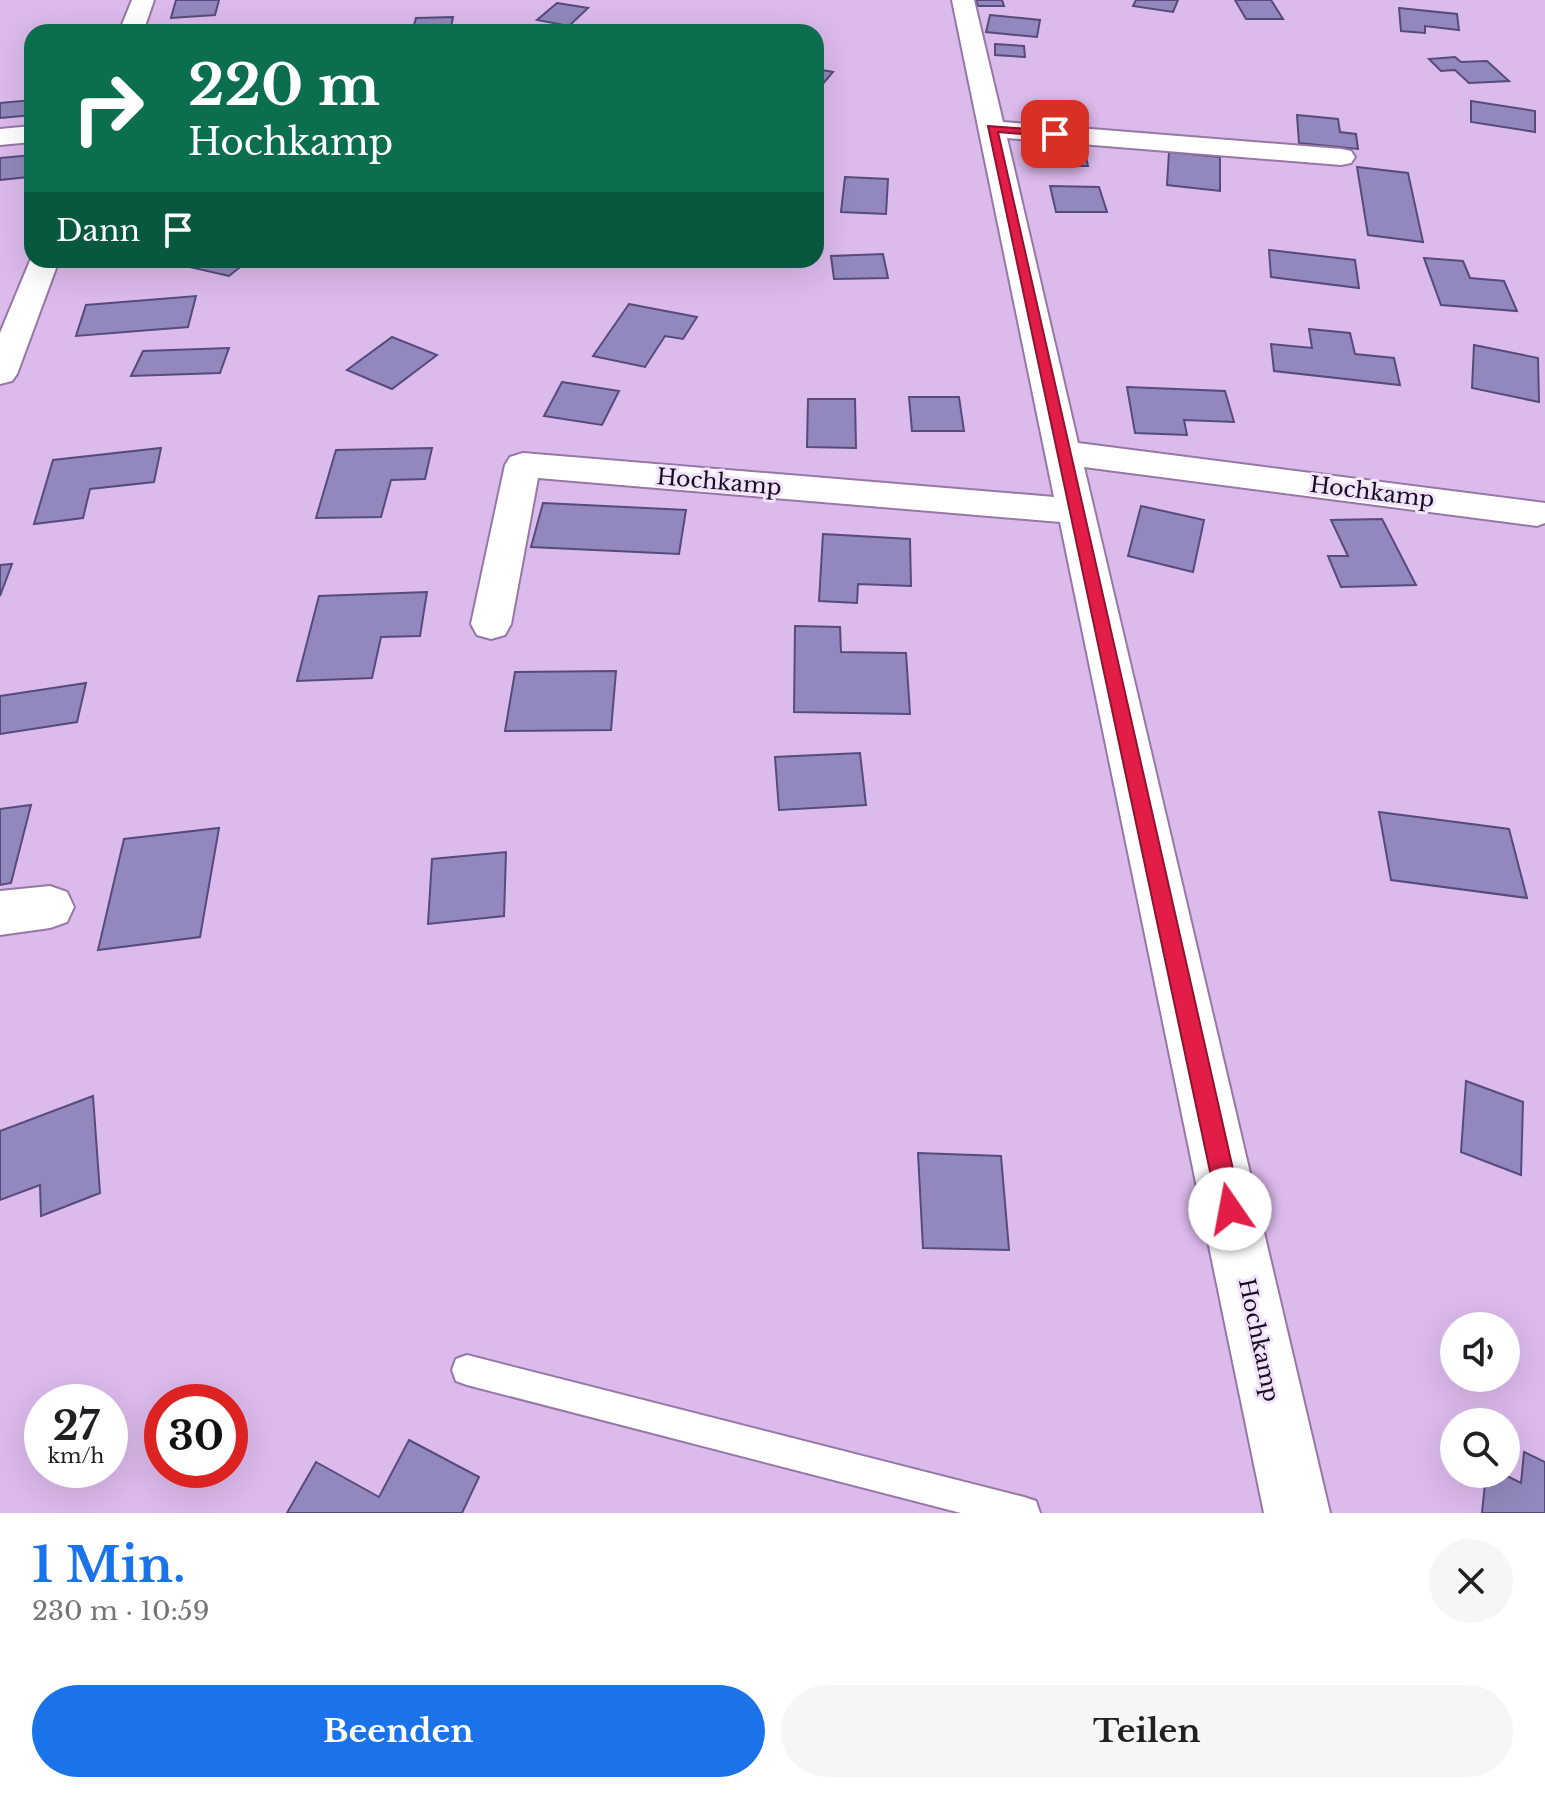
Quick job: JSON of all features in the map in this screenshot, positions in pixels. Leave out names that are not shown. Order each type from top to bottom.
[{"type":"street","points":[[134,24],[143,0]]},
{"type":"street","name":"Hochkamp","points":[[963,0],[1297,1513]]},
{"type":"street","points":[[991,129],[1341,157]]},
{"type":"street","points":[[0,137],[24,135]]},
{"type":"street","points":[[0,374],[41,268]]},
{"type":"street","name":"Hochkamp","points":[[1063,453],[1537,513]]},
{"type":"street","name":"Hochkamp","points":[[491,624],[523,465],[1076,511]]},
{"type":"street","points":[[0,913],[50,907]]},
{"type":"lane","points":[[467,1370],[1024,1513]]},
{"type":"building","points":[[176,0],[219,0],[215,15],[171,18]]},
{"type":"building","points":[[976,0],[1002,0],[1004,6],[978,6]]},
{"type":"building","points":[[1136,0],[1178,0],[1173,12],[1133,6]]},
{"type":"building","points":[[1235,0],[1271,0],[1283,19],[1246,19]]},
{"type":"building","points":[[557,3],[588,8],[571,24],[537,20]]},
{"type":"building","points":[[1399,8],[1457,14],[1459,30],[1425,26],[1425,33],[1401,31]]},
{"type":"building","points":[[990,15],[1040,20],[1037,37],[986,32]]},
{"type":"building","points":[[453,17],[452,24],[414,24],[416,18]]},
{"type":"building","points":[[995,44],[1024,46],[1025,57],[995,55]]},
{"type":"building","points":[[1455,57],[1461,62],[1487,61],[1509,81],[1469,83],[1455,70],[1441,71],[1429,59]]},
{"type":"building","points":[[824,70],[833,72],[824,83]]},
{"type":"building","points":[[24,101],[24,116],[0,118],[0,103]]},
{"type":"building","points":[[1471,101],[1535,111],[1535,132],[1471,122]]},
{"type":"building","points":[[1297,115],[1338,119],[1340,132],[1356,134],[1358,149],[1299,143]]},
{"type":"building","points":[[1037,142],[1083,143],[1088,166],[1043,166]]},
{"type":"building","points":[[1169,152],[1220,157],[1220,191],[1167,185]]},
{"type":"building","points":[[24,156],[24,177],[0,180],[0,158]]},
{"type":"building","points":[[1357,167],[1408,173],[1423,242],[1368,235]]},
{"type":"building","points":[[845,177],[888,179],[886,214],[841,212]]},
{"type":"building","points":[[1050,186],[1099,187],[1107,212],[1056,212]]},
{"type":"building","points":[[1269,250],[1355,260],[1359,288],[1271,277]]},
{"type":"building","points":[[883,254],[888,278],[834,279],[831,256]]},
{"type":"building","points":[[1424,258],[1463,261],[1470,278],[1504,281],[1517,311],[1441,305]]},
{"type":"building","points":[[194,268],[239,268],[229,276]]},
{"type":"building","points":[[196,296],[188,327],[76,336],[86,305]]},
{"type":"building","points":[[629,304],[697,317],[683,339],[665,336],[645,367],[593,356]]},
{"type":"building","points":[[1309,329],[1350,333],[1355,354],[1394,358],[1400,385],[1274,371],[1271,344],[1312,348]]},
{"type":"building","points":[[392,337],[437,355],[392,389],[347,370]]},
{"type":"building","points":[[1474,345],[1538,358],[1539,402],[1472,388]]},
{"type":"building","points":[[229,348],[220,373],[131,376],[143,351]]},
{"type":"building","points":[[562,382],[619,391],[602,425],[544,416]]},
{"type":"building","points":[[1127,387],[1225,391],[1234,422],[1184,420],[1187,435],[1135,433]]},
{"type":"building","points":[[909,397],[959,397],[964,431],[912,431]]},
{"type":"building","points":[[808,399],[855,399],[856,448],[807,447]]},
{"type":"building","points":[[161,448],[154,482],[90,489],[83,518],[34,524],[53,460]]},
{"type":"building","points":[[432,448],[425,479],[391,480],[381,517],[316,518],[336,450]]},
{"type":"building","points":[[543,503],[686,510],[679,554],[531,547]]},
{"type":"building","points":[[1141,506],[1204,520],[1193,572],[1128,556]]},
{"type":"building","points":[[1382,519],[1416,585],[1341,587],[1328,556],[1348,556],[1331,520]]},
{"type":"building","points":[[823,534],[910,539],[911,586],[858,584],[857,603],[819,601]]},
{"type":"building","points":[[12,564],[0,596],[0,565]]},
{"type":"building","points":[[427,592],[420,636],[381,637],[372,678],[297,681],[319,596]]},
{"type":"building","points":[[795,626],[840,627],[841,652],[906,653],[910,714],[794,712]]},
{"type":"building","points":[[616,671],[611,730],[505,731],[515,672]]},
{"type":"building","points":[[86,683],[77,722],[0,734],[0,696]]},
{"type":"building","points":[[860,753],[866,805],[779,810],[775,757]]},
{"type":"building","points":[[31,805],[11,883],[0,885],[0,809]]},
{"type":"building","points":[[1379,812],[1509,829],[1527,898],[1391,880]]},
{"type":"building","points":[[219,828],[200,937],[98,950],[124,839]]},
{"type":"building","points":[[506,852],[504,916],[428,924],[432,859]]},
{"type":"building","points":[[1466,1081],[1523,1102],[1521,1175],[1461,1152]]},
{"type":"building","points":[[93,1096],[100,1193],[41,1216],[40,1185],[0,1200],[0,1131]]},
{"type":"building","points":[[918,1153],[1001,1156],[1009,1250],[923,1248]]},
{"type":"building","points":[[409,1440],[479,1477],[462,1513],[287,1513],[316,1462],[379,1497]]},
{"type":"building","points":[[1524,1452],[1545,1462],[1545,1513],[1482,1513],[1485,1488],[1520,1488]]},
{"type":"route","points":[[1055,134],[991,129],[1230,1209]]}]
